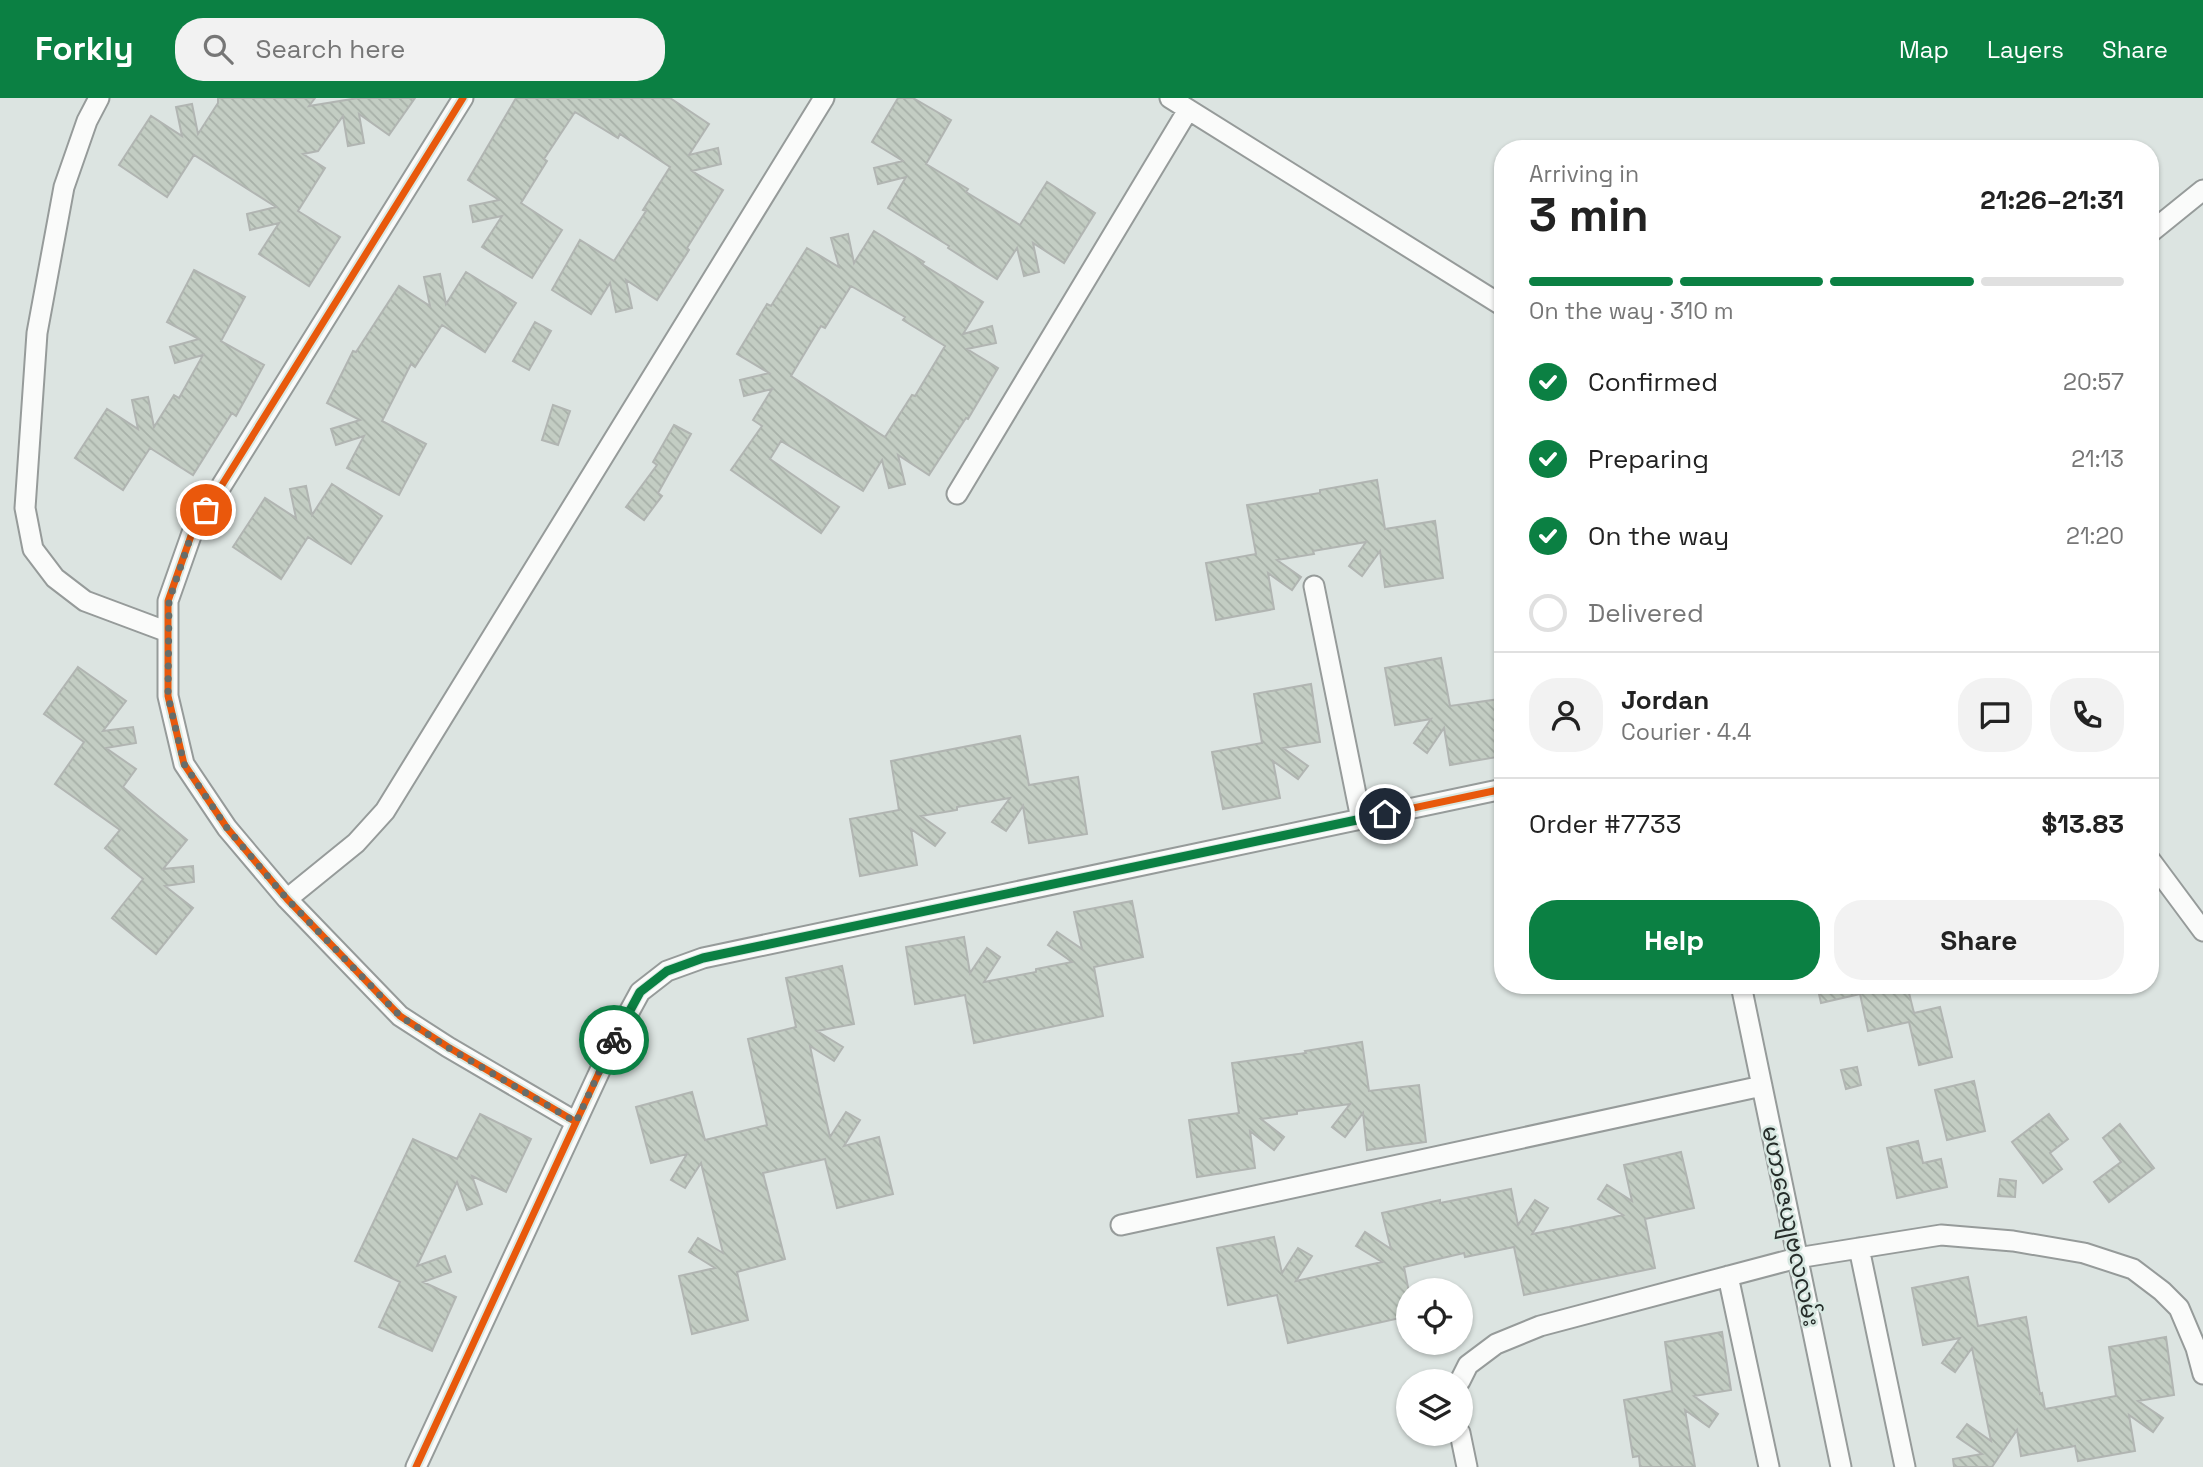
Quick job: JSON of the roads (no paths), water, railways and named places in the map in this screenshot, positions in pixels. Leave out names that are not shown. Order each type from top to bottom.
[{"type":"street","points":[[99,98],[86,121],[64,187],[37,333],[25,508],[33,550],[55,578],[85,601],[169,632]]},
{"type":"street","points":[[463,98],[192,533],[169,601],[168,696],[184,764],[227,828],[287,899],[400,1016],[447,1047],[576,1122]]},
{"type":"street","points":[[287,899],[356,843],[385,811],[824,98]]},
{"type":"street","points":[[1170,98],[1494,300]]},
{"type":"street","points":[[957,494],[1188,110]]},
{"type":"street","points":[[2159,226],[2203,190]]},
{"type":"street","points":[[1314,586],[1361,819]]},
{"type":"street","points":[[416,1467],[616,1036],[640,992],[667,971],[703,958],[1494,791]]},
{"type":"street","points":[[2159,872],[2203,931]]},
{"type":"street","name":"မဟာဇေယျဗလလမ်း","points":[[1743,994],[1841,1467]]},
{"type":"street","points":[[1121,1225],[1762,1086]]},
{"type":"street","points":[[1466,1369],[1496,1344],[1541,1326],[1797,1258],[1941,1235],[2013,1241],[2084,1253],[2133,1269],[2179,1308],[2196,1348],[2203,1374]]},
{"type":"street","points":[[1859,1248],[1905,1467]]},
{"type":"street","points":[[1728,1276],[1769,1467]]},
{"type":"street","points":[[1463,1446],[1467,1467]]}]
